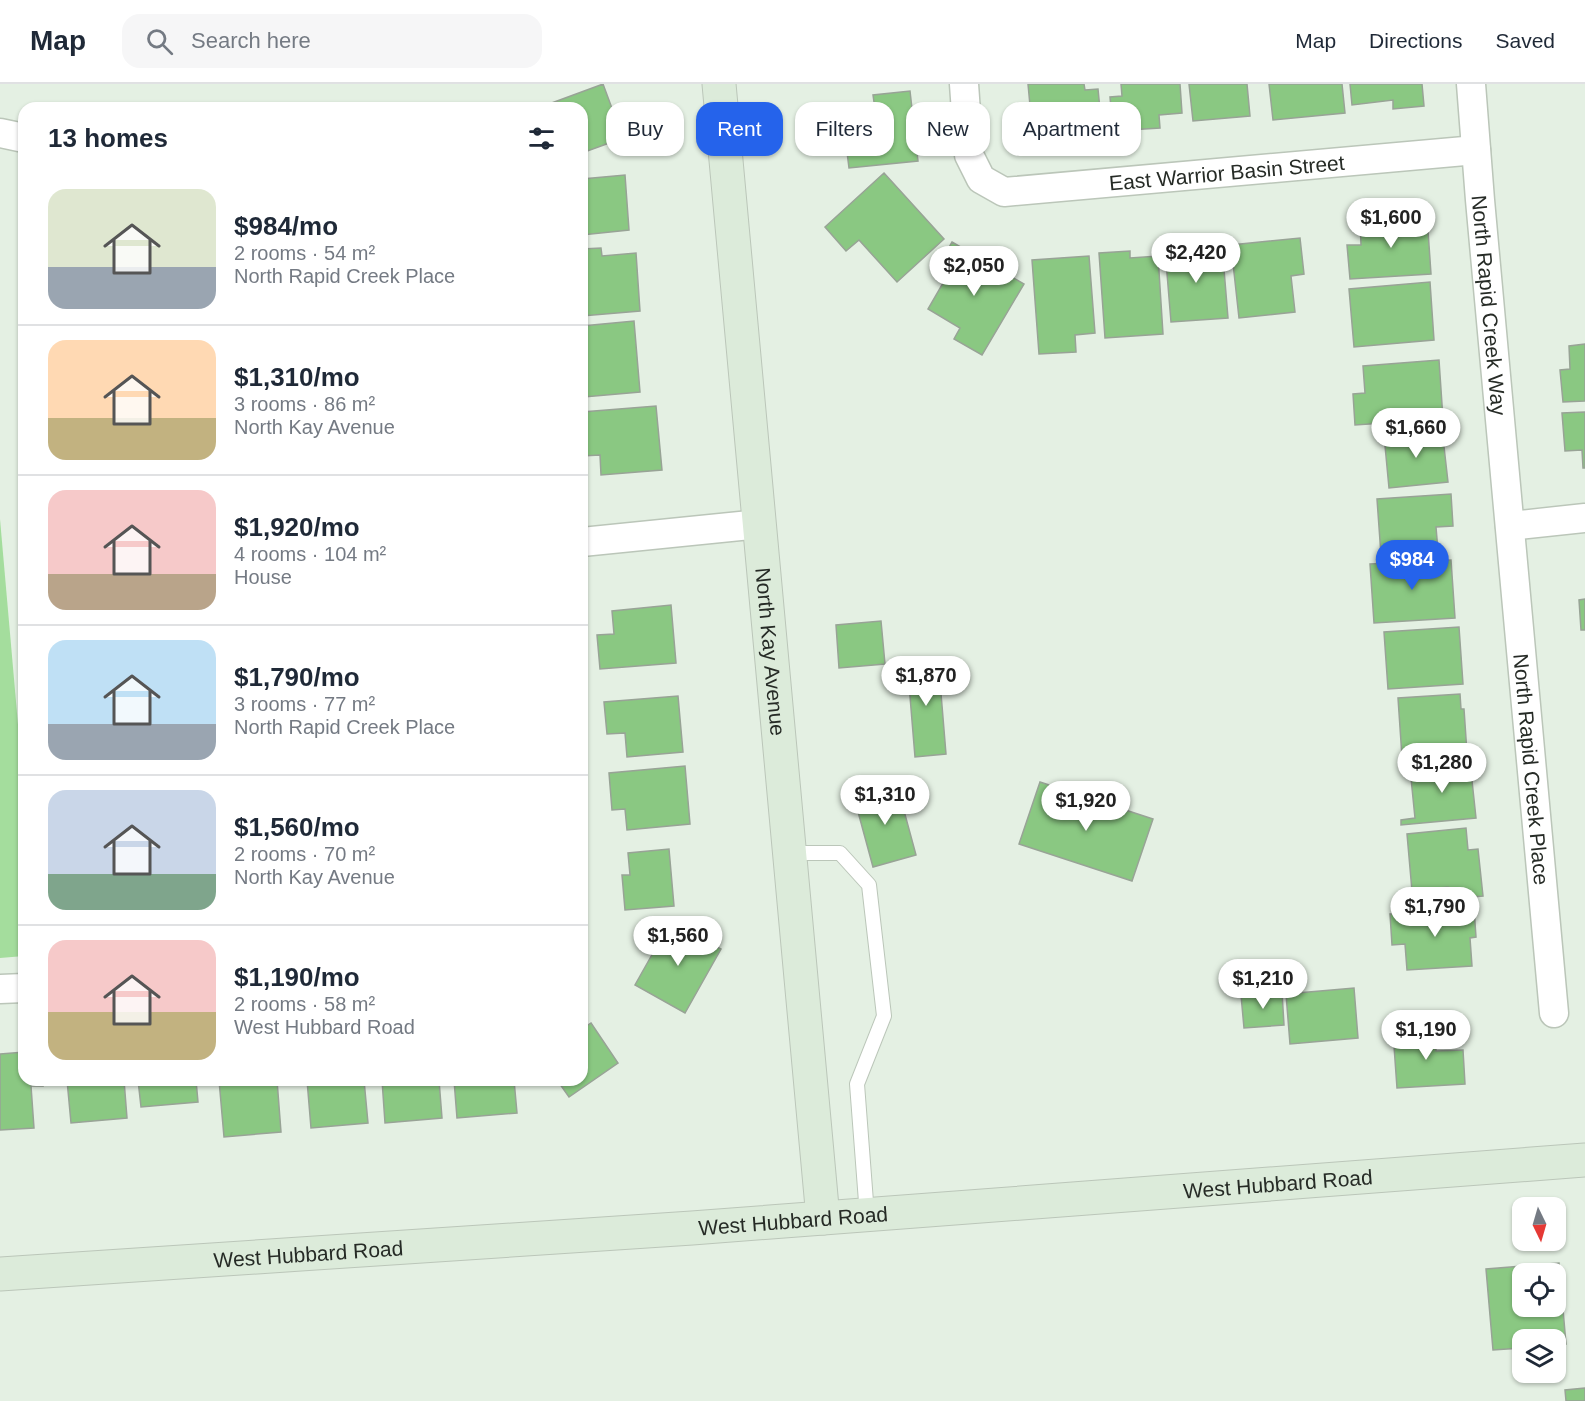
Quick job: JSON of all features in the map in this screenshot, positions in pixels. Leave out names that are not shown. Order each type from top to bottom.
[{"type":"street","name":"North Kay Avenue","points":[[719,84],[824,1218]]},
{"type":"street","name":"East Warrior Basin Street","points":[[964,84],[969,155],[981,179],[1004,192],[1476,150]]},
{"type":"street","name":"North Rapid Creek Way","points":[[1471,84],[1510,526]]},
{"type":"street","points":[[0,133],[18,137]]},
{"type":"street","points":[[1510,526],[1585,518]]},
{"type":"street","points":[[588,541],[760,524]]},
{"type":"street","name":"North Rapid Creek Place","points":[[1510,526],[1554,1013]]},
{"type":"street","points":[[0,989],[18,988]]},
{"type":"street","name":"West Hubbard Road","points":[[0,1274],[692,1228],[1585,1160]]},
{"type":"lane","points":[[790,853],[840,852],[869,885],[884,1016],[857,1084],[867,1215]]},
{"type":"green space","points":[[0,519],[18,724],[18,956],[0,958]]},
{"type":"building","points":[[603,84],[610,102],[606,102],[606,144],[588,151],[588,102],[554,102]]},
{"type":"building","points":[[1028,84],[1084,84],[1085,90],[1098,89],[1099,102],[1030,102]]},
{"type":"building","points":[[1121,84],[1180,84],[1182,113],[1159,115],[1160,128],[1141,129],[1141,102],[1110,102],[1110,97],[1122,96]]},
{"type":"building","points":[[1189,84],[1247,84],[1250,116],[1193,121]]},
{"type":"building","points":[[1269,84],[1342,84],[1345,113],[1273,120]]},
{"type":"building","points":[[1350,84],[1422,84],[1424,106],[1393,109],[1393,100],[1352,105]]},
{"type":"building","points":[[910,91],[911,102],[906,102],[906,156],[917,156],[918,161],[849,168],[848,156],[894,156],[894,102],[874,102],[873,95]]},
{"type":"building","points":[[884,173],[944,239],[897,282],[859,240],[846,251],[825,227]]},
{"type":"building","points":[[625,175],[629,230],[588,234],[588,178]]},
{"type":"building","points":[[1427,216],[1431,274],[1350,279],[1347,245],[1361,245],[1360,221]]},
{"type":"building","points":[[1300,238],[1304,274],[1291,276],[1295,312],[1239,318],[1231,245]]},
{"type":"building","points":[[952,242],[1024,284],[982,355],[954,339],[960,328],[928,309],[946,278],[935,272]]},
{"type":"building","points":[[1222,245],[1228,318],[1171,322],[1165,249]]},
{"type":"building","points":[[601,248],[602,256],[636,253],[640,311],[588,315],[588,249]]},
{"type":"building","points":[[1130,251],[1130,258],[1158,256],[1163,334],[1105,338],[1099,253]]},
{"type":"building","points":[[1089,256],[1095,333],[1075,335],[1076,352],[1039,354],[1032,260]]},
{"type":"building","points":[[1430,282],[1434,340],[1354,347],[1349,289]]},
{"type":"building","points":[[634,321],[640,392],[588,397],[588,325]]},
{"type":"building","points":[[1585,344],[1585,401],[1563,402],[1560,370],[1570,369],[1569,346]]},
{"type":"building","points":[[1439,360],[1443,419],[1355,425],[1353,394],[1365,393],[1363,366]]},
{"type":"building","points":[[656,406],[662,470],[601,475],[600,455],[588,456],[588,412]]},
{"type":"building","points":[[1585,412],[1585,468],[1583,468],[1582,450],[1565,451],[1562,413]]},
{"type":"building","points":[[1442,429],[1448,482],[1389,488],[1384,435]]},
{"type":"building","points":[[1451,494],[1453,526],[1436,527],[1438,551],[1381,555],[1377,499]]},
{"type":"building","points":[[1451,560],[1455,618],[1374,623],[1370,564]]},
{"type":"building","points":[[1585,599],[1585,630],[1581,630],[1579,600]]},
{"type":"building","points":[[671,605],[676,663],[600,669],[597,635],[614,634],[612,611]]},
{"type":"building","points":[[881,621],[885,664],[839,668],[836,625]]},
{"type":"building","points":[[1459,627],[1463,684],[1388,689],[1384,632]]},
{"type":"building","points":[[938,657],[946,754],[915,757],[907,660]]},
{"type":"building","points":[[1460,694],[1461,709],[1464,709],[1467,753],[1402,757],[1398,698]]},
{"type":"building","points":[[678,696],[683,752],[627,757],[625,733],[607,734],[604,702]]},
{"type":"building","points":[[1470,762],[1476,818],[1401,825],[1401,820],[1415,818],[1410,768]]},
{"type":"building","points":[[685,766],[690,824],[627,830],[625,809],[612,810],[609,773]]},
{"type":"building","points":[[1040,782],[1153,819],[1132,881],[1019,844]]},
{"type":"building","points":[[897,785],[916,855],[873,867],[854,797]]},
{"type":"building","points":[[1466,828],[1468,850],[1478,849],[1483,896],[1450,899],[1448,887],[1412,891],[1407,834]]},
{"type":"building","points":[[669,849],[674,906],[625,910],[622,875],[630,875],[628,853]]},
{"type":"building","points":[[1474,908],[1476,937],[1470,938],[1472,966],[1407,970],[1405,944],[1392,945],[1390,914]]},
{"type":"building","points":[[671,921],[721,949],[685,1013],[635,985]]},
{"type":"building","points":[[1354,988],[1358,1038],[1290,1044],[1286,994]]},
{"type":"building","points":[[1282,992],[1284,1025],[1244,1028],[1241,995]]},
{"type":"building","points":[[591,1023],[618,1063],[588,1084],[588,1025]]},
{"type":"building","points":[[1435,1029],[1436,1051],[1463,1050],[1465,1084],[1397,1088],[1393,1032]]},
{"type":"building","points":[[18,1052],[18,1086],[31,1086],[34,1128],[0,1130],[0,1054]]},
{"type":"building","points":[[68,1086],[124,1086],[127,1118],[71,1123]]},
{"type":"building","points":[[139,1086],[197,1086],[198,1102],[141,1107]]},
{"type":"building","points":[[220,1086],[277,1086],[281,1132],[224,1137]]},
{"type":"building","points":[[308,1086],[365,1086],[368,1123],[311,1128]]},
{"type":"building","points":[[382,1086],[439,1086],[442,1118],[385,1123]]},
{"type":"building","points":[[454,1086],[515,1086],[517,1113],[457,1118]]},
{"type":"building","points":[[561,1086],[585,1086],[569,1097]]},
{"type":"building","points":[[1512,1267],[1512,1317],[1564,1317],[1565,1329],[1512,1329],[1512,1349],[1493,1350],[1486,1269]]},
{"type":"building","points":[[1585,1388],[1585,1401],[1566,1401],[1565,1390]]}]
